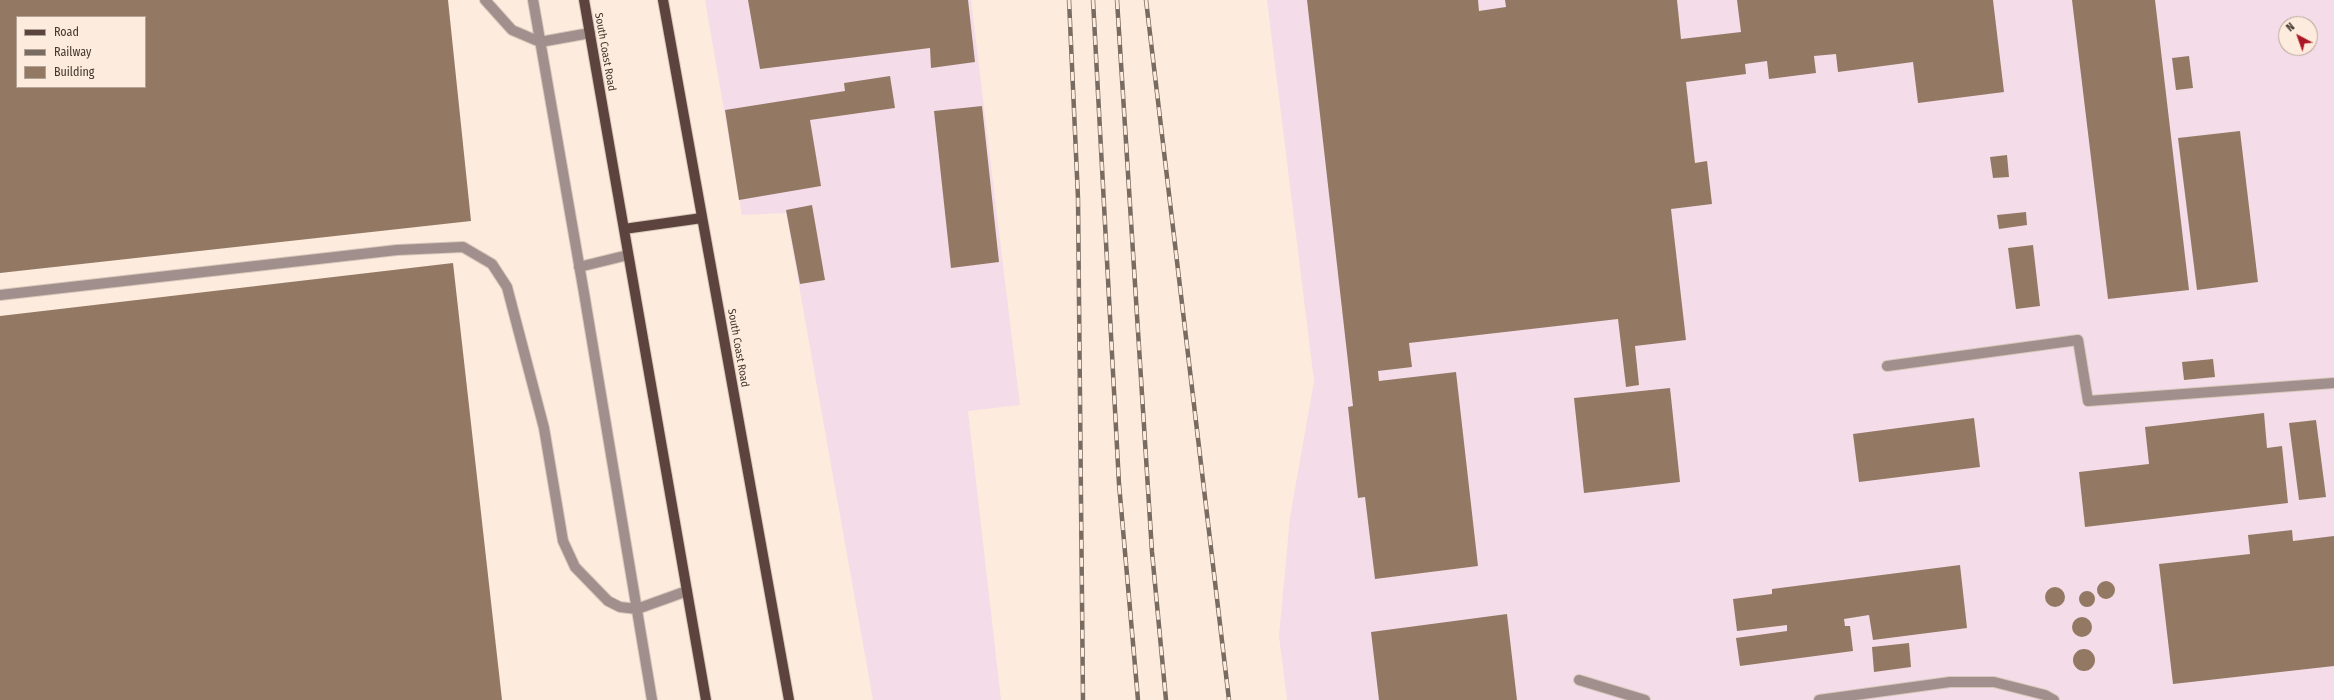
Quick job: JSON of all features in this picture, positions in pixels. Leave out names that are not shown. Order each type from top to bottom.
[{"type":"main road","name":"South Coast Road","points":[[584,0],[706,700]]},
{"type":"main road","name":"South Coast Road","points":[[663,0],[789,700]]},
{"type":"main road","points":[[624,229],[702,218]]},
{"type":"lane","points":[[485,0],[512,30],[540,42],[590,33]]},
{"type":"lane","points":[[533,0],[652,700]]},
{"type":"lane","points":[[0,295],[397,250],[463,247],[492,264],[506,286],[544,428],[563,541],[575,567],[608,601],[620,607],[637,609],[687,591]]},
{"type":"lane","points":[[579,267],[628,255]]},
{"type":"lane","points":[[1887,366],[2078,340],[2088,401],[2334,383]]},
{"type":"lane","points":[[1579,680],[1645,700]]},
{"type":"lane","points":[[1819,700],[1943,682],[1994,682],[2045,695],[2054,700]]},
{"type":"shaded area","points":[[705,0],[971,0],[1020,405],[968,411],[1001,700],[873,700],[786,213],[742,215]]},
{"type":"shaded area","points":[[1267,0],[2334,0],[2334,700],[1287,700],[1279,636],[1290,517],[1314,381]]},
{"type":"building","points":[[0,0],[448,0],[471,221],[0,273]]},
{"type":"building","points":[[748,0],[968,0],[975,62],[931,68],[930,48],[760,69]]},
{"type":"building","points":[[1307,0],[1478,0],[1479,11],[1506,7],[1505,0],[1677,0],[1681,39],[1741,32],[1737,0],[1993,0],[2004,92],[1918,103],[1913,62],[1838,72],[1836,54],[1814,56],[1816,73],[1769,79],[1767,61],[1745,64],[1746,74],[1686,82],[1695,163],[1707,161],[1712,204],[1671,209],[1686,340],[1635,346],[1639,385],[1626,387],[1618,319],[1409,343],[1412,367],[1378,371],[1379,381],[1456,372],[1478,566],[1375,579],[1365,497],[1358,498],[1348,407],[1353,406]]},
{"type":"building","points":[[2072,0],[2155,0],[2189,290],[2108,299]]},
{"type":"building","points":[[2189,56],[2193,88],[2176,90],[2172,58]]},
{"type":"building","points":[[890,76],[895,108],[810,120],[821,186],[739,200],[725,110],[845,91],[844,83]]},
{"type":"building","points":[[982,106],[999,262],[951,268],[934,111]]},
{"type":"building","points":[[2240,131],[2258,282],[2197,290],[2178,138]]},
{"type":"building","points":[[2007,155],[2009,177],[1993,178],[1990,157]]},
{"type":"building","points":[[812,205],[825,280],[800,284],[786,210]]},
{"type":"building","points":[[2026,212],[2027,225],[1999,229],[1997,215]]},
{"type":"building","points":[[2033,245],[2040,306],[2016,309],[2008,248]]},
{"type":"building","points":[[453,263],[502,700],[0,700],[0,316]]},
{"type":"building","points":[[2213,359],[2215,377],[2184,380],[2182,362]]},
{"type":"building","points":[[1670,388],[1680,482],[1584,493],[1574,398]]},
{"type":"building","points":[[2264,413],[2267,448],[2282,446],[2288,503],[2085,527],[2079,472],[2149,464],[2145,427]]},
{"type":"building","points":[[1974,418],[1980,467],[1859,482],[1853,434]]},
{"type":"building","points":[[2316,420],[2326,497],[2299,500],[2289,423]]},
{"type":"building","points":[[2292,530],[2293,541],[2334,536],[2334,666],[2173,684],[2159,564],[2250,554],[2248,535]]},
{"type":"building","points":[[1960,565],[1967,628],[1873,640],[1869,615],[1844,619],[1845,626],[1850,626],[1853,651],[1740,666],[1736,638],[1787,631],[1787,625],[1737,631],[1733,599],[1772,594],[1772,589]]},
{"type":"building","points":[[2106,581],[2112,584],[2115,590],[2112,596],[2106,599],[2100,596],[2097,590],[2100,584]]},
{"type":"building","points":[[2055,587],[2062,590],[2065,597],[2062,604],[2055,607],[2048,604],[2045,597],[2048,590]]},
{"type":"building","points":[[2087,591],[2093,593],[2095,599],[2093,605],[2087,607],[2081,605],[2079,599],[2081,593]]},
{"type":"building","points":[[1507,614],[1517,700],[1379,700],[1371,632]]},
{"type":"building","points":[[2078,617],[2086,617],[2092,623],[2092,631],[2086,637],[2078,637],[2072,631],[2072,623]]},
{"type":"building","points":[[1909,643],[1911,667],[1874,672],[1872,647]]},
{"type":"building","points":[[2084,649],[2092,652],[2095,660],[2092,668],[2084,671],[2076,668],[2073,660],[2076,652]]},
{"type":"railway","points":[[1069,0],[1078,198],[1083,700]]},
{"type":"railway","points":[[1093,0],[1119,484],[1138,700]]},
{"type":"railway","points":[[1117,0],[1152,552],[1166,700]]},
{"type":"railway","points":[[1146,0],[1229,700]]}]
